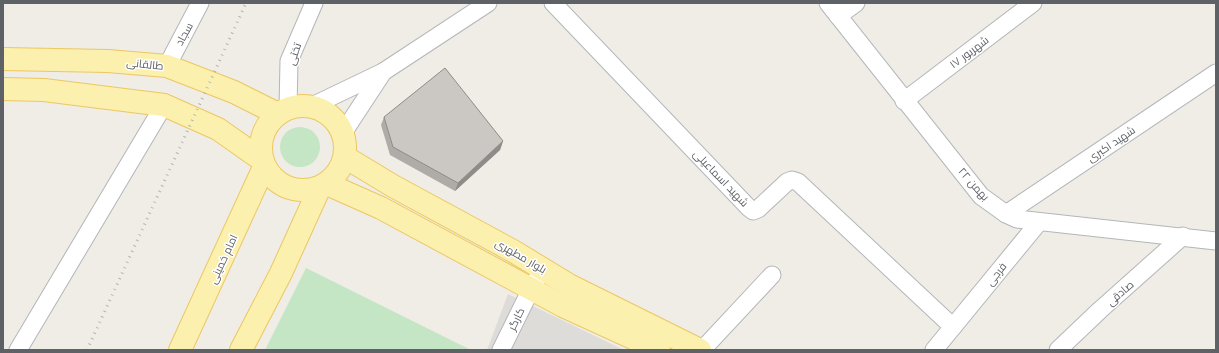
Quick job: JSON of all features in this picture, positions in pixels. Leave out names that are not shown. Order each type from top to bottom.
[{"type":"main road","name":"طالقانی","points":[[3,59],[108,61],[167,66],[283,112]]},
{"type":"main road","points":[[3,89],[44,90],[164,105],[218,129],[263,163],[277,182],[295,190],[308,191],[324,185],[335,176],[345,157],[345,144],[342,132],[330,116],[310,107],[299,106],[283,112],[268,123],[262,135],[260,148],[263,163]]},
{"type":"main road","name":"بلوار مطهری","points":[[345,157],[393,186],[513,251],[569,285],[701,350]]},
{"type":"main road","name":"امام خمینی","points":[[180,350],[263,163]]},
{"type":"main road","points":[[324,185],[381,208],[564,306],[660,350]]},
{"type":"main road","points":[[241,350],[324,185]]},
{"type":"street","name":"سجاد","points":[[167,66],[200,3]]},
{"type":"street","name":"تختی","points":[[283,112],[289,61],[314,3]]},
{"type":"street","points":[[310,107],[383,72],[488,3]]},
{"type":"street","name":"شهید اسماعیلی","points":[[553,3],[749,208],[753,211],[758,209],[787,182],[792,180],[798,182],[953,327]]},
{"type":"street","points":[[833,9],[856,3]]},
{"type":"street","name":"۱۷ شهریور","points":[[904,101],[1033,3]]},
{"type":"street","name":"۲۲ بهمن","points":[[833,9],[904,101],[981,196],[1006,214],[1016,219],[1039,222],[1116,231],[1183,236],[1216,241]]},
{"type":"street","points":[[342,132],[383,72]]},
{"type":"street","name":"شهید اکبری","points":[[1006,214],[1216,73]]},
{"type":"street","points":[[18,350],[164,105]]},
{"type":"street","name":"فرجی","points":[[934,350],[1039,222]]},
{"type":"street","name":"صادقی","points":[[1058,350],[1183,236]]},
{"type":"street","name":"کارگر","points":[[501,350],[531,289],[543,269]]},
{"type":"street","points":[[701,350],[772,275]]},
{"type":"shaded area","points":[[508,294],[624,350],[487,350]]},
{"type":"green space","points":[[300,127],[308,129],[314,133],[318,139],[320,147],[318,155],[314,161],[308,165],[300,167],[292,165],[286,161],[282,155],[280,147],[282,139],[286,133],[292,129]]},
{"type":"green space","points":[[306,268],[471,350],[265,350]]},
{"type":"building","points":[[445,68],[503,141],[458,183],[393,147],[384,117]]},
{"type":"railway","points":[[87,350],[246,3]]}]
